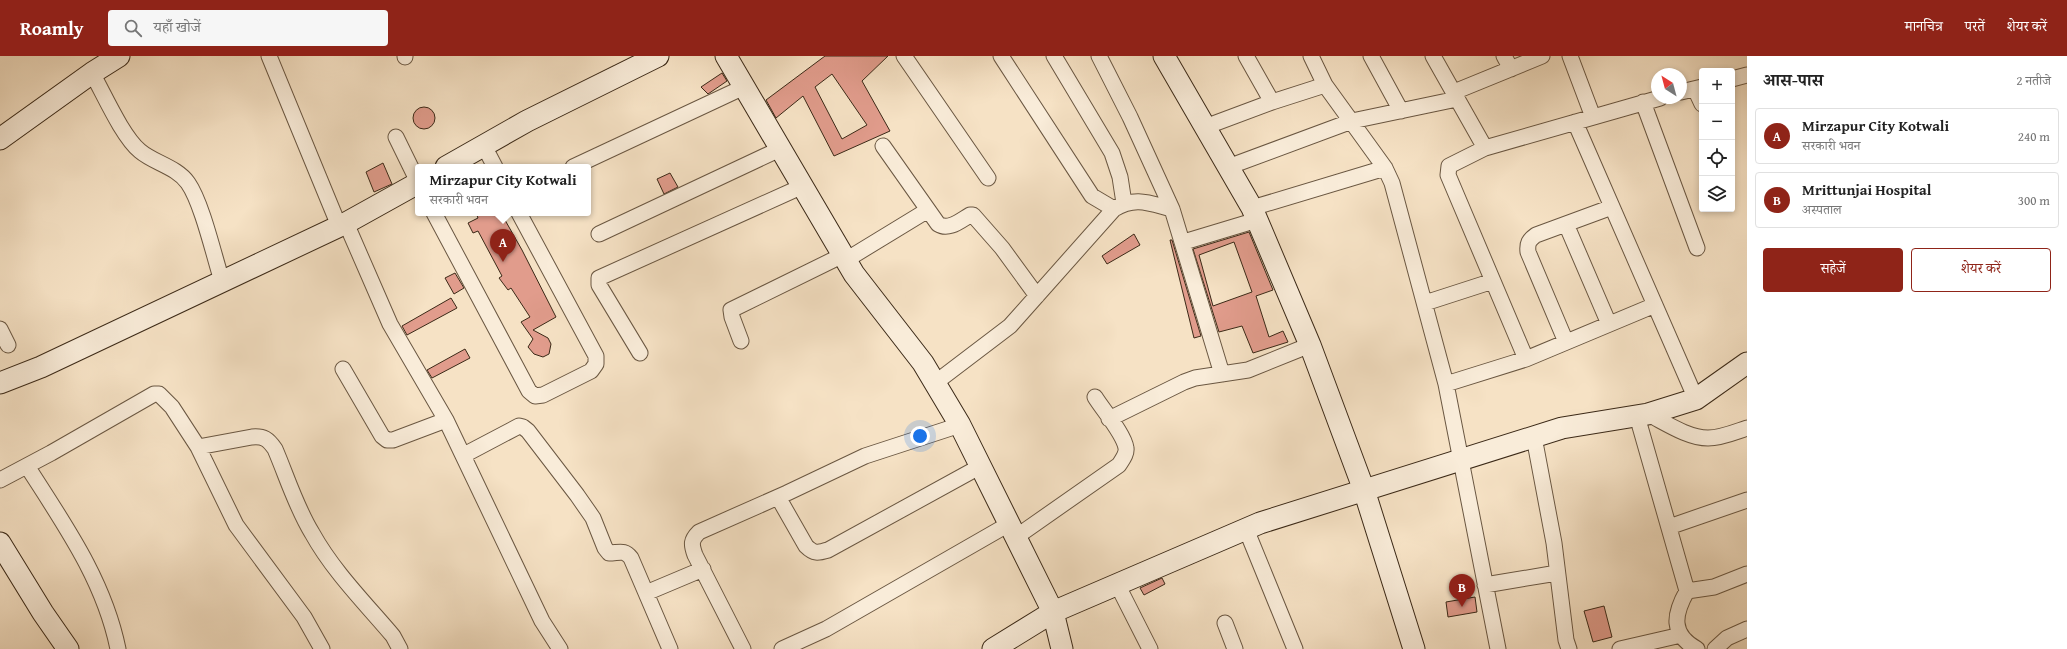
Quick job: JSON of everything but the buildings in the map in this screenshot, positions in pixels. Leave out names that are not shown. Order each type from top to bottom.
[{"type":"street","points":[[0,139],[92,73],[119,56]]},
{"type":"street","points":[[269,56],[343,224],[390,324],[446,420],[542,621],[560,649]]},
{"type":"street","points":[[451,164],[527,121],[658,56]]},
{"type":"street","points":[[726,56],[854,274],[923,363],[960,425],[1053,612],[1062,649]]},
{"type":"street","points":[[904,56],[988,178]]},
{"type":"street","points":[[1001,56],[1092,196],[1119,206]]},
{"type":"street","points":[[1054,56],[1112,153],[1120,177],[1119,206]]},
{"type":"street","points":[[1099,56],[1130,117],[1172,209],[1184,242],[1222,374]]},
{"type":"street","points":[[1164,56],[1255,214],[1310,344],[1364,490],[1414,649]]},
{"type":"street","points":[[1246,56],[1272,102]]},
{"type":"street","points":[[1311,56],[1325,85],[1385,168],[1398,201],[1446,384],[1498,649]]},
{"type":"street","points":[[1371,56],[1400,111]]},
{"type":"street","points":[[1434,56],[1485,148]]},
{"type":"street","points":[[1228,167],[1352,121],[1400,111],[1455,95],[1507,62],[1542,56]]},
{"type":"street","points":[[1570,56],[1593,117]]},
{"type":"street","points":[[92,73],[131,143],[141,152],[169,167],[188,182],[197,202],[222,281]]},
{"type":"street","points":[[1735,78],[1747,75]]},
{"type":"street","points":[[1205,127],[1272,102],[1325,85]]},
{"type":"street","points":[[579,164],[744,87]]},
{"type":"street","points":[[1693,89],[1699,99]]},
{"type":"street","points":[[1526,360],[1448,170],[1453,163],[1485,148],[1651,100]]},
{"type":"street","points":[[1643,102],[1697,248]]},
{"type":"street","points":[[1575,122],[1696,399]]},
{"type":"street","points":[[396,137],[415,176]]},
{"type":"street","points":[[484,146],[493,164]]},
{"type":"street","points":[[884,146],[928,210],[942,227],[949,227],[970,215],[976,217],[1002,248],[1037,296]]},
{"type":"street","points":[[599,234],[780,149]]},
{"type":"street","points":[[1184,242],[1255,214],[1385,168]]},
{"type":"street","points":[[0,383],[41,367],[343,224],[415,184]]},
{"type":"street","points":[[640,353],[599,285],[599,278],[802,186]]},
{"type":"street","points":[[935,383],[1010,326],[1119,206],[1136,200],[1172,209]]},
{"type":"street","points":[[1566,342],[1528,252],[1527,245],[1536,235],[1612,207]]},
{"type":"street","points":[[741,341],[731,310],[845,258],[928,210]]},
{"type":"street","points":[[436,216],[529,391],[535,396],[543,395],[590,371],[596,364],[596,356],[521,216]]},
{"type":"street","points":[[1566,224],[1609,324]]},
{"type":"street","points":[[1425,303],[1493,281]]},
{"type":"street","points":[[1446,384],[1526,360],[1655,305]]},
{"type":"street","points":[[0,329],[8,344]]},
{"type":"street","points":[[1109,419],[1184,382],[1195,378],[1248,370],[1310,344]]},
{"type":"street","points":[[993,649],[1053,612],[1246,529],[1364,490],[1562,428],[1643,415],[1696,399],[1747,363]]},
{"type":"street","points":[[343,369],[382,436],[388,440],[393,440],[446,420]]},
{"type":"street","points":[[0,480],[154,394],[159,394],[172,407],[198,447],[236,525],[304,617],[322,649]]},
{"type":"street","points":[[782,649],[805,644],[1013,531],[1119,465],[1126,449],[1123,441],[1095,397]]},
{"type":"street","points":[[1643,415],[1696,436],[1709,438],[1747,428]]},
{"type":"street","points":[[1643,415],[1669,527],[1687,591],[1676,616],[1677,625],[1681,635],[1697,649]]},
{"type":"street","points":[[743,649],[692,546],[692,539],[699,532],[865,456],[960,425]]},
{"type":"street","points":[[464,455],[513,429],[523,427],[536,444],[549,456],[578,495],[593,518],[605,548],[609,553],[621,551],[627,553],[632,558],[670,649]]},
{"type":"street","points":[[198,447],[261,436],[269,440],[275,449],[302,515],[312,534],[333,564],[393,636],[400,649]]},
{"type":"street","points":[[1534,437],[1558,573],[1566,640],[1569,649]]},
{"type":"street","points":[[27,466],[80,549],[97,581],[118,649]]},
{"type":"street","points":[[778,497],[806,546],[812,552],[817,553],[828,550],[981,466]]},
{"type":"street","points":[[1669,527],[1747,500]]},
{"type":"street","points":[[1246,529],[1295,649]]},
{"type":"street","points":[[0,543],[42,613],[68,649]]},
{"type":"street","points":[[646,593],[703,569]]},
{"type":"street","points":[[1485,586],[1558,573]]},
{"type":"street","points":[[1687,591],[1714,587],[1747,574]]},
{"type":"street","points":[[1117,584],[1150,649]]},
{"type":"street","points":[[1225,623],[1236,649]]},
{"type":"street","points":[[1716,649],[1727,638],[1747,629]]},
{"type":"street","points":[[1620,649],[1681,635]]},
{"type":"place","name":"Mirzapur City Kotwali","points":[[503,262]]},
{"type":"place","name":"Mrittunjai Hospital","points":[[1462,607]]}]
